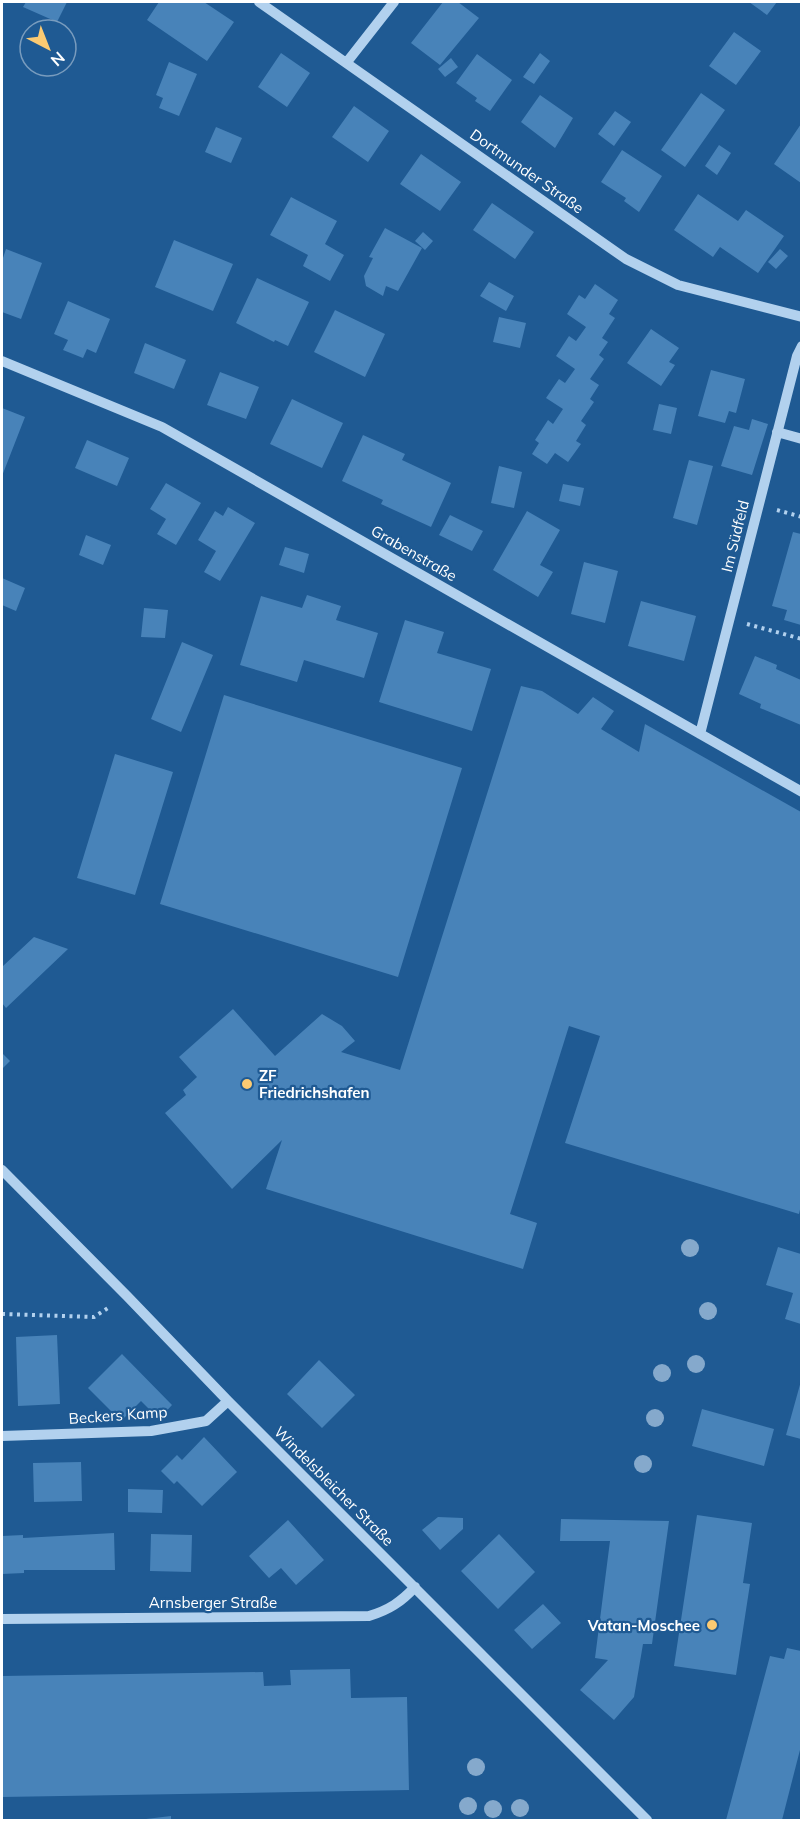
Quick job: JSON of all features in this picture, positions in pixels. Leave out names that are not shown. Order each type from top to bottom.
[{"type":"street","name":"Dortmunder Straße","points":[[259,2],[626,259],[678,285],[801,317]]},
{"type":"street","points":[[347,62],[394,2]]},
{"type":"street","name":"Im Südfeld","points":[[700,734],[801,346]]},
{"type":"street","name":"Grabenstraße","points":[[2,361],[162,427],[801,792]]},
{"type":"street","points":[[777,432],[801,439]]},
{"type":"street","name":"Windelsbleicher Straße","points":[[2,1170],[228,1401],[647,1821]]},
{"type":"street","name":"Beckers Kamp","points":[[2,1436],[151,1431],[206,1421],[228,1401]]},
{"type":"street","name":"Arnsberger Straße","points":[[2,1619],[369,1616],[386,1611],[400,1602],[415,1587]]},
{"type":"path","points":[[759,505],[801,517]]},
{"type":"path","points":[[729,618],[801,639]]},
{"type":"path","points":[[2,1314],[94,1317],[127,1296]]},
{"type":"building","points":[[26,2],[67,2],[59,18],[48,18],[23,7]]},
{"type":"building","points":[[159,2],[204,2],[234,22],[207,61],[147,20]]},
{"type":"building","points":[[443,2],[458,2],[479,18],[440,65],[411,43]]},
{"type":"building","points":[[749,2],[777,2],[767,15]]},
{"type":"building","points":[[734,32],[761,51],[736,85],[709,66]]},
{"type":"building","points":[[281,53],[310,73],[287,107],[258,87]]},
{"type":"building","points":[[540,53],[550,61],[534,84],[523,77]]},
{"type":"building","points":[[477,54],[512,80],[490,111],[475,101],[477,98],[456,83]]},
{"type":"building","points":[[451,58],[458,67],[445,77],[438,69]]},
{"type":"building","points":[[169,62],[197,74],[179,116],[159,108],[163,98],[156,95]]},
{"type":"building","points":[[701,93],[725,110],[685,167],[661,150]]},
{"type":"building","points":[[540,95],[573,118],[555,148],[521,122]]},
{"type":"building","points":[[354,106],[389,131],[368,162],[332,137]]},
{"type":"building","points":[[615,111],[631,122],[614,146],[598,134]]},
{"type":"building","points":[[801,124],[801,183],[774,164]]},
{"type":"building","points":[[216,127],[242,138],[231,163],[205,152]]},
{"type":"building","points":[[719,145],[731,153],[717,175],[705,166]]},
{"type":"building","points":[[622,150],[662,176],[639,212],[624,201],[626,198],[601,182]]},
{"type":"building","points":[[421,154],[461,182],[440,211],[400,184]]},
{"type":"building","points":[[698,194],[738,221],[746,210],[784,236],[758,273],[720,247],[713,257],[674,230]]},
{"type":"building","points":[[291,197],[337,221],[325,244],[344,255],[330,281],[303,266],[308,255],[270,235]]},
{"type":"building","points":[[492,203],[534,232],[515,259],[473,230]]},
{"type":"building","points":[[385,228],[422,248],[398,291],[386,286],[383,296],[366,286],[364,276],[373,258],[369,257]]},
{"type":"building","points":[[423,232],[433,241],[425,250],[415,241]]},
{"type":"building","points":[[174,240],[233,264],[213,311],[155,287]]},
{"type":"building","points":[[6,249],[42,263],[21,319],[2,312],[2,261]]},
{"type":"building","points":[[780,249],[788,256],[776,269],[768,262]]},
{"type":"building","points":[[257,278],[309,302],[288,346],[275,340],[274,342],[236,323]]},
{"type":"building","points":[[489,282],[514,296],[506,311],[480,296]]},
{"type":"building","points":[[595,284],[618,300],[609,314],[615,318],[602,338],[608,342],[599,355],[604,359],[590,379],[599,385],[590,399],[594,402],[581,421],[586,425],[576,441],[581,444],[568,462],[555,453],[547,464],[532,454],[539,443],[535,440],[548,420],[553,424],[563,409],[546,398],[559,379],[565,383],[575,369],[556,356],[569,336],[576,341],[586,327],[567,314],[579,295],[585,299]]},
{"type":"building","points":[[68,301],[110,319],[96,353],[87,349],[83,358],[63,350],[68,340],[54,334]]},
{"type":"building","points":[[335,310],[385,334],[365,377],[314,352]]},
{"type":"building","points":[[499,317],[526,323],[520,348],[493,342]]},
{"type":"building","points":[[651,329],[679,348],[669,362],[675,365],[661,386],[627,363]]},
{"type":"building","points":[[145,343],[186,360],[174,389],[134,373]]},
{"type":"building","points":[[711,370],[745,379],[736,413],[729,411],[725,423],[698,416]]},
{"type":"building","points":[[220,372],[259,387],[246,419],[207,405]]},
{"type":"building","points":[[292,399],[343,423],[322,468],[270,444]]},
{"type":"building","points":[[659,404],[677,408],[671,434],[653,430]]},
{"type":"building","points":[[2,408],[25,417],[2,476]]},
{"type":"building","points":[[752,419],[768,424],[752,475],[721,466],[734,426],[749,430]]},
{"type":"building","points":[[363,435],[405,454],[402,460],[451,483],[431,527],[381,504],[383,500],[342,481]]},
{"type":"building","points":[[87,440],[129,458],[117,486],[75,468]]},
{"type":"building","points":[[689,460],[713,466],[697,525],[673,518]]},
{"type":"building","points":[[499,466],[522,472],[514,508],[491,503]]},
{"type":"building","points":[[166,483],[201,503],[176,545],[157,534],[166,519],[150,509]]},
{"type":"building","points":[[563,484],[584,488],[580,506],[559,501]]},
{"type":"building","points":[[228,507],[255,523],[220,581],[204,572],[216,551],[198,540],[215,511],[223,516]]},
{"type":"building","points":[[527,511],[560,530],[540,565],[553,572],[538,597],[493,570]]},
{"type":"building","points":[[450,515],[483,531],[472,551],[439,535]]},
{"type":"building","points":[[793,532],[801,534],[801,625],[784,620],[787,610],[772,606]]},
{"type":"building","points":[[86,535],[111,545],[103,565],[79,555]]},
{"type":"building","points":[[285,547],[309,554],[304,573],[279,565]]},
{"type":"building","points":[[584,562],[618,571],[605,623],[571,614]]},
{"type":"building","points":[[2,578],[25,588],[16,611],[2,605]]},
{"type":"building","points":[[307,595],[341,606],[336,620],[378,633],[364,678],[304,660],[297,682],[240,665],[261,596],[302,608]]},
{"type":"building","points":[[641,601],[696,616],[684,661],[628,646]]},
{"type":"building","points":[[144,608],[168,610],[165,638],[141,637]]},
{"type":"building","points":[[405,620],[444,632],[437,653],[491,669],[472,731],[379,702]]},
{"type":"building","points":[[182,642],[213,655],[181,732],[151,719]]},
{"type":"building","points":[[755,656],[777,665],[776,669],[801,680],[801,725],[760,708],[761,704],[739,694]]},
{"type":"building","points":[[521,686],[542,691],[578,714],[593,697],[614,711],[601,729],[639,752],[645,724],[801,812],[801,1205],[799,1214],[565,1143],[600,1036],[569,1026],[510,1214],[537,1223],[523,1269],[266,1189],[282,1140],[232,1189],[165,1113],[186,1095],[183,1090],[197,1077],[179,1057],[233,1009],[275,1056],[322,1014],[342,1026],[355,1041],[341,1052],[400,1070]]},
{"type":"building","points":[[224,695],[462,768],[398,977],[160,904]]},
{"type":"building","points":[[115,754],[173,772],[135,895],[77,878]]},
{"type":"building","points":[[34,937],[68,949],[6,1008],[2,1003],[2,965]]},
{"type":"building","points":[[2,1053],[10,1061],[2,1069]]},
{"type":"building","points":[[778,1247],[801,1254],[801,1324],[785,1319],[793,1293],[766,1285]]},
{"type":"building","points":[[57,1335],[60,1404],[18,1406],[16,1337]]},
{"type":"building","points":[[122,1354],[172,1405],[159,1419],[141,1401],[121,1421],[88,1388]]},
{"type":"building","points":[[319,1360],[355,1395],[322,1428],[287,1394]]},
{"type":"building","points":[[801,1381],[801,1439],[786,1435]]},
{"type":"building","points":[[702,1409],[774,1429],[764,1466],[692,1446]]},
{"type":"building","points":[[204,1437],[237,1472],[202,1506],[177,1481],[174,1484],[161,1471],[177,1455],[182,1460]]},
{"type":"building","points":[[81,1462],[82,1501],[34,1502],[33,1463]]},
{"type":"building","points":[[128,1489],[163,1490],[162,1513],[128,1512]]},
{"type":"building","name":"Vatan-Moschee","points":[[697,1515],[752,1523],[743,1583],[750,1584],[736,1675],[674,1666]]},
{"type":"building","points":[[438,1517],[463,1518],[463,1529],[440,1550],[422,1530]]},
{"type":"building","points":[[561,1519],[669,1521],[652,1644],[643,1644],[634,1697],[614,1720],[580,1690],[608,1660],[595,1658],[610,1541],[560,1541]]},
{"type":"building","points":[[288,1520],[324,1560],[296,1585],[281,1568],[269,1578],[249,1556]]},
{"type":"building","points":[[114,1533],[115,1570],[24,1570],[24,1573],[2,1574],[2,1536],[23,1535],[23,1538]]},
{"type":"building","points":[[151,1534],[192,1535],[191,1572],[150,1571]]},
{"type":"building","points":[[499,1534],[535,1572],[498,1609],[461,1571]]},
{"type":"building","points":[[543,1604],[561,1623],[532,1649],[514,1630]]},
{"type":"building","points":[[787,1648],[801,1651],[801,1746],[782,1820],[726,1820],[770,1656],[784,1659]]},
{"type":"building","points":[[350,1669],[351,1698],[407,1697],[409,1790],[2,1797],[2,1676],[263,1672],[264,1686],[291,1685],[290,1670]]},
{"type":"building","points":[[171,1816],[171,1820],[146,1820],[146,1819]]},
{"type":"place","name":"ZF Friedrichshafen","points":[[247,1084]]},
{"type":"place","name":"Vatan-Moschee","points":[[712,1625]]}]
